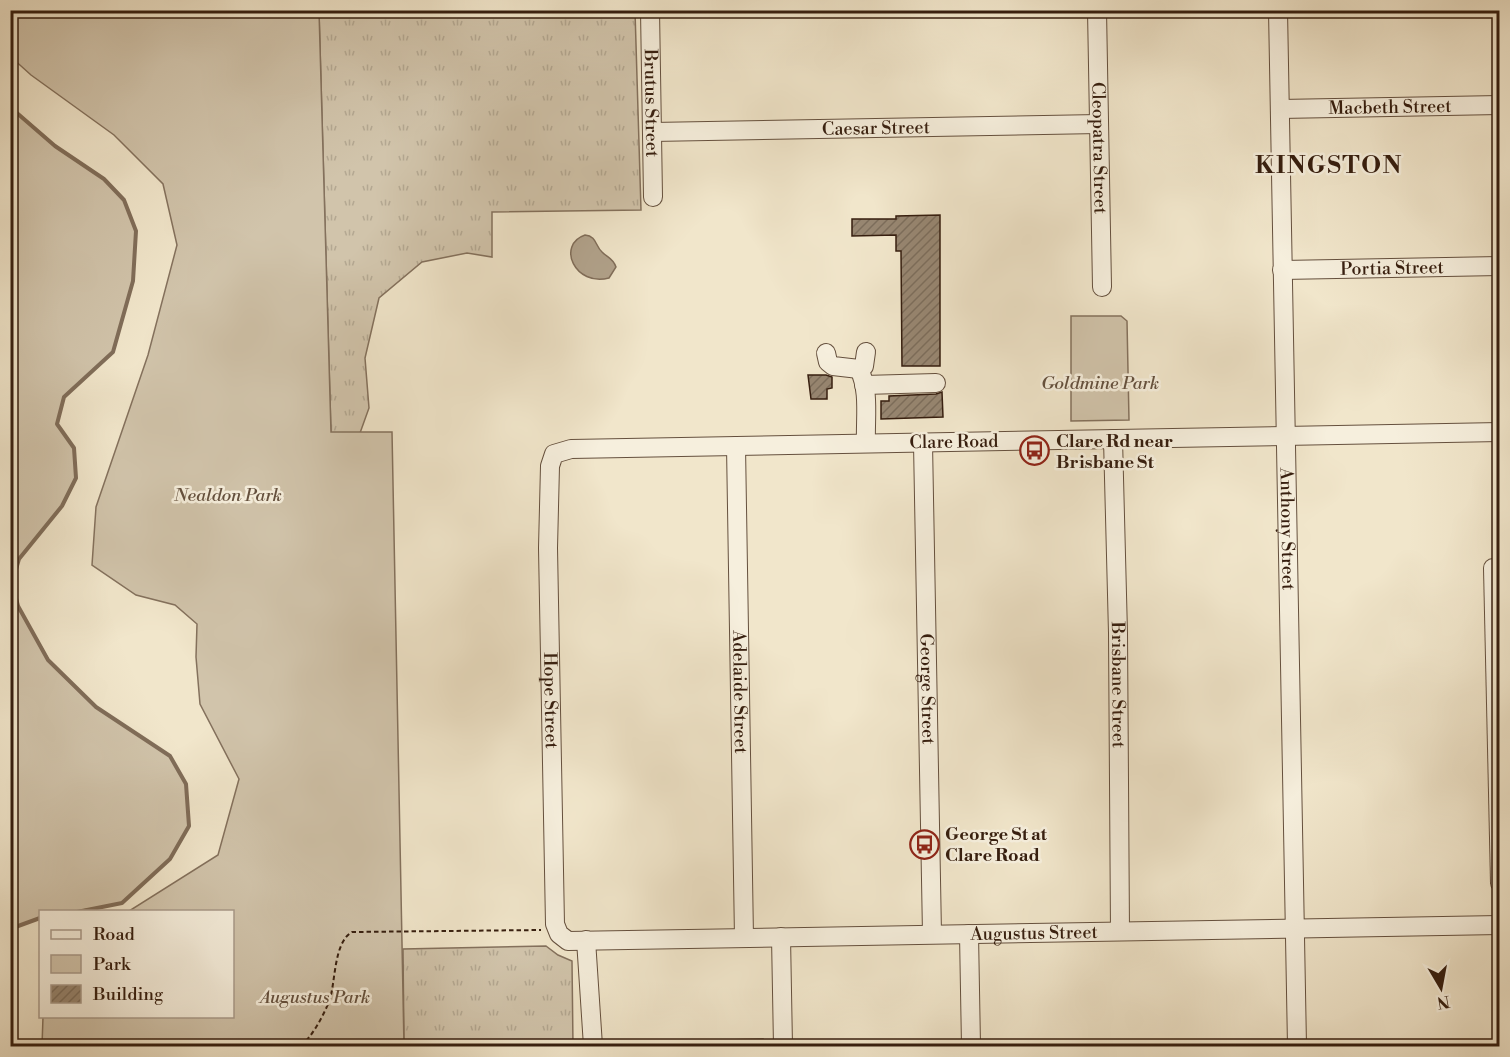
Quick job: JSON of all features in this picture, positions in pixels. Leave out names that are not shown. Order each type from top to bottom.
[{"type":"street","name":"Brutus Street","points":[[650,10],[653,196]]},
{"type":"street","name":"Cleopatra Street","points":[[1097,10],[1102,287]]},
{"type":"street","name":"Anthony Street","points":[[1278,10],[1297,1047]]},
{"type":"street","name":"Macbeth Street","points":[[1280,109],[1500,105]]},
{"type":"street","name":"Caesar Street","points":[[652,132],[1100,124]]},
{"type":"street","name":"Portia Street","points":[[1282,270],[1500,266]]},
{"type":"street","points":[[826,352],[828,362],[833,366],[863,369],[936,383]]},
{"type":"street","points":[[863,369],[866,444]]},
{"type":"street","name":"Clare Road","points":[[554,454],[571,449],[1500,432]]},
{"type":"street","name":"Brisbane Street","points":[[1113,439],[1118,633],[1120,931]]},
{"type":"street","name":"George Street","points":[[923,443],[932,934]]},
{"type":"street","name":"Adelaide Street","points":[[735,446],[744,938]]},
{"type":"street","name":"Hope Street","points":[[554,454],[550,466],[548,548],[555,924],[571,938],[592,1047]]},
{"type":"street","points":[[1493,568],[1500,883]]},
{"type":"street","name":"Augustus Street","points":[[571,938],[744,938],[1500,925]]},
{"type":"street","points":[[969,934],[971,1047]]},
{"type":"street","points":[[781,937],[783,1047]]},
{"type":"path","points":[[301,1047],[310,1038],[329,1001],[341,947],[346,936],[352,932],[536,929],[571,938]]},
{"type":"green space","name":"Nealdon Park","points":[[11,10],[319,11],[331,432],[392,432],[404,1046],[42,1046],[43,1018],[234,1018],[234,910],[131,910],[218,855],[239,779],[200,704],[196,657],[197,624],[175,605],[136,595],[92,565],[96,507],[148,355],[177,245],[163,184],[114,135],[31,75],[11,57]]},
{"type":"green space","points":[[319,11],[635,11],[641,210],[492,212],[492,257],[467,253],[422,262],[379,298],[365,358],[369,408],[360,433],[331,433]]},
{"type":"green space","points":[[11,107],[55,146],[104,179],[124,200],[136,231],[133,281],[113,352],[64,397],[57,424],[74,448],[76,478],[62,506],[19,559],[12,583],[18,606],[49,660],[96,707],[170,756],[186,784],[189,826],[170,859],[122,903],[83,910],[39,910],[39,918],[11,929]]},
{"type":"green space","name":"Goldmine Park","points":[[1071,316],[1121,316],[1127,321],[1129,420],[1071,421]]},
{"type":"green space","points":[[546,946],[572,961],[573,1046],[404,1046],[403,949]]},
{"type":"green space","points":[[763,1039],[763,1046],[605,1046],[605,1043]]},
{"type":"shaded area","points":[[585,235],[594,239],[600,250],[615,264],[616,267],[609,278],[597,279],[587,276],[573,264],[572,247],[576,240]]},
{"type":"building","points":[[940,215],[940,366],[902,366],[901,251],[896,251],[896,235],[852,236],[852,219],[896,219],[896,216]]},
{"type":"building","points":[[808,375],[832,377],[832,388],[827,389],[827,399],[811,399]]},
{"type":"building","points":[[942,392],[943,417],[881,419],[881,401],[889,401],[889,396]]},
{"type":"waterway","points":[[10,107],[55,146],[104,179],[124,200],[136,231],[133,281],[113,352],[64,397],[57,424],[74,448],[76,478],[62,506],[19,559],[12,583],[18,606],[48,660],[96,707],[170,756],[186,784],[189,826],[170,859],[122,903],[87,910]]},
{"type":"waterway","points":[[10,929],[39,918]]},
{"type":"place","name":"Clare Rd near Brisbane St","points":[[1035,451]]},
{"type":"place","name":"George St at Clare Road","points":[[924,844]]},
{"type":"district","name":"KINGSTON","points":[[1329,166]]},
{"type":"park label","name":"Augustus Park","points":[[315,997]]}]
